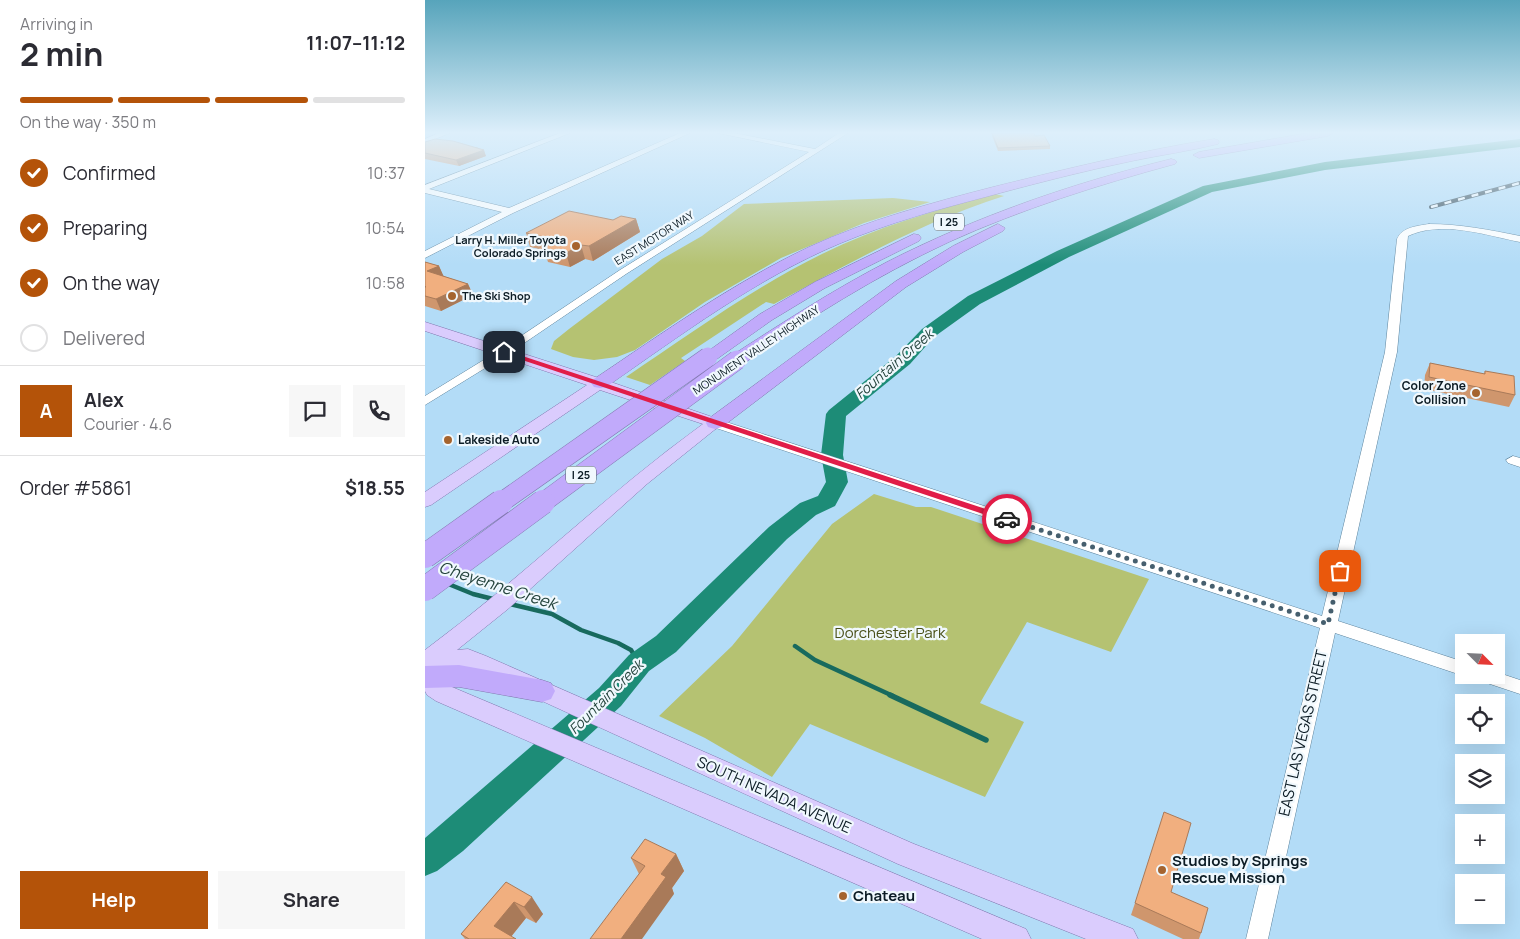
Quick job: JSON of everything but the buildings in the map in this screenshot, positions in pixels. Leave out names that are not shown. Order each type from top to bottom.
[{"type":"highway","points":[[599,383],[721,302],[767,274],[842,238],[927,208],[1047,177]]},
{"type":"highway","name":"I 25","points":[[973,213],[1006,200],[1079,177]]},
{"type":"highway","name":"MONUMENT VALLEY HIGHWAY","points":[[425,589],[737,360],[841,292],[905,258],[985,221],[1093,182],[1114,177]]},
{"type":"highway","points":[[715,423],[901,284],[958,249],[1029,212],[1093,182]]},
{"type":"highway","name":"MONUMENT VALLEY HIGHWAY","points":[[425,556],[766,317],[820,285],[923,234]]},
{"type":"highway","points":[[429,672],[472,669],[543,691]]},
{"type":"main road","points":[[425,326],[715,423]]},
{"type":"main road","points":[[425,501],[599,383]]},
{"type":"main road","points":[[715,423],[691,439],[614,501],[468,632],[429,672],[667,789],[737,821],[1016,939]]},
{"type":"main road","name":"SOUTH NEVADA AVENUE","points":[[543,691],[908,855],[1123,939]]},
{"type":"street","points":[[425,189],[456,177]]},
{"type":"street","points":[[425,255],[510,211],[588,177]]},
{"type":"street","name":"EAST MOTOR WAY","points":[[504,352],[623,272],[775,177]]},
{"type":"street","points":[[425,189],[510,211]]},
{"type":"street","name":"EAST LAS VEGAS STREET","points":[[1257,939],[1391,352],[1402,239],[1408,230],[1451,228],[1520,240]]},
{"type":"street","points":[[425,401],[504,352]]},
{"type":"street","points":[[715,423],[1455,665]]},
{"type":"street","points":[[1505,682],[1520,687]]},
{"type":"green space","points":[[995,194],[1004,196],[974,206],[887,244],[774,304],[766,302],[681,358],[685,361],[650,385],[626,377],[747,297],[796,267],[822,254],[885,227]]},
{"type":"green space","points":[[893,198],[930,202],[864,223],[781,258],[705,302],[635,350],[617,357],[594,360],[573,357],[551,349],[554,341],[662,259],[702,236],[744,204]]},
{"type":"green space","name":"Dorchester Park","points":[[874,494],[916,507],[931,507],[1149,579],[1111,652],[1027,622],[980,703],[1024,722],[985,797],[810,724],[772,777],[705,738],[659,716],[732,646],[832,524]]},
{"type":"waterway","name":"Fountain Creek","points":[[425,859],[451,839],[610,697],[639,663],[666,644],[778,533],[808,509],[827,501],[837,482],[832,455],[836,414],[903,360],[928,333],[974,300],[1063,254],[1208,189],[1270,177]]},
{"type":"waterway","name":"Cheyenne Creek","points":[[446,583],[473,594],[493,599]]},
{"type":"waterway","name":"Cheyenne Creek","points":[[510,604],[552,614],[581,630],[618,643],[631,650],[639,663]]},
{"type":"waterway","points":[[795,646],[815,660],[893,696]]},
{"type":"waterway","points":[[890,695],[986,740]]},
{"type":"railway","points":[[1431,207],[1520,183]]},
{"type":"way so far","points":[[1007,519],[1328,624],[1340,571]]},
{"type":"place","name":"Larry H. Miller Toyota Colorado Springs","points":[[576,246]]},
{"type":"place","name":"The Ski Shop","points":[[452,296]]},
{"type":"place","name":"Color Zone Collision","points":[[1476,393]]},
{"type":"place","name":"Lakeside Auto","points":[[448,440]]},
{"type":"place","name":"Studios by Springs Rescue Mission","points":[[1162,870]]},
{"type":"place","name":"Chateau","points":[[843,896]]},
{"type":"route","points":[[504,352],[1007,519]]}]
